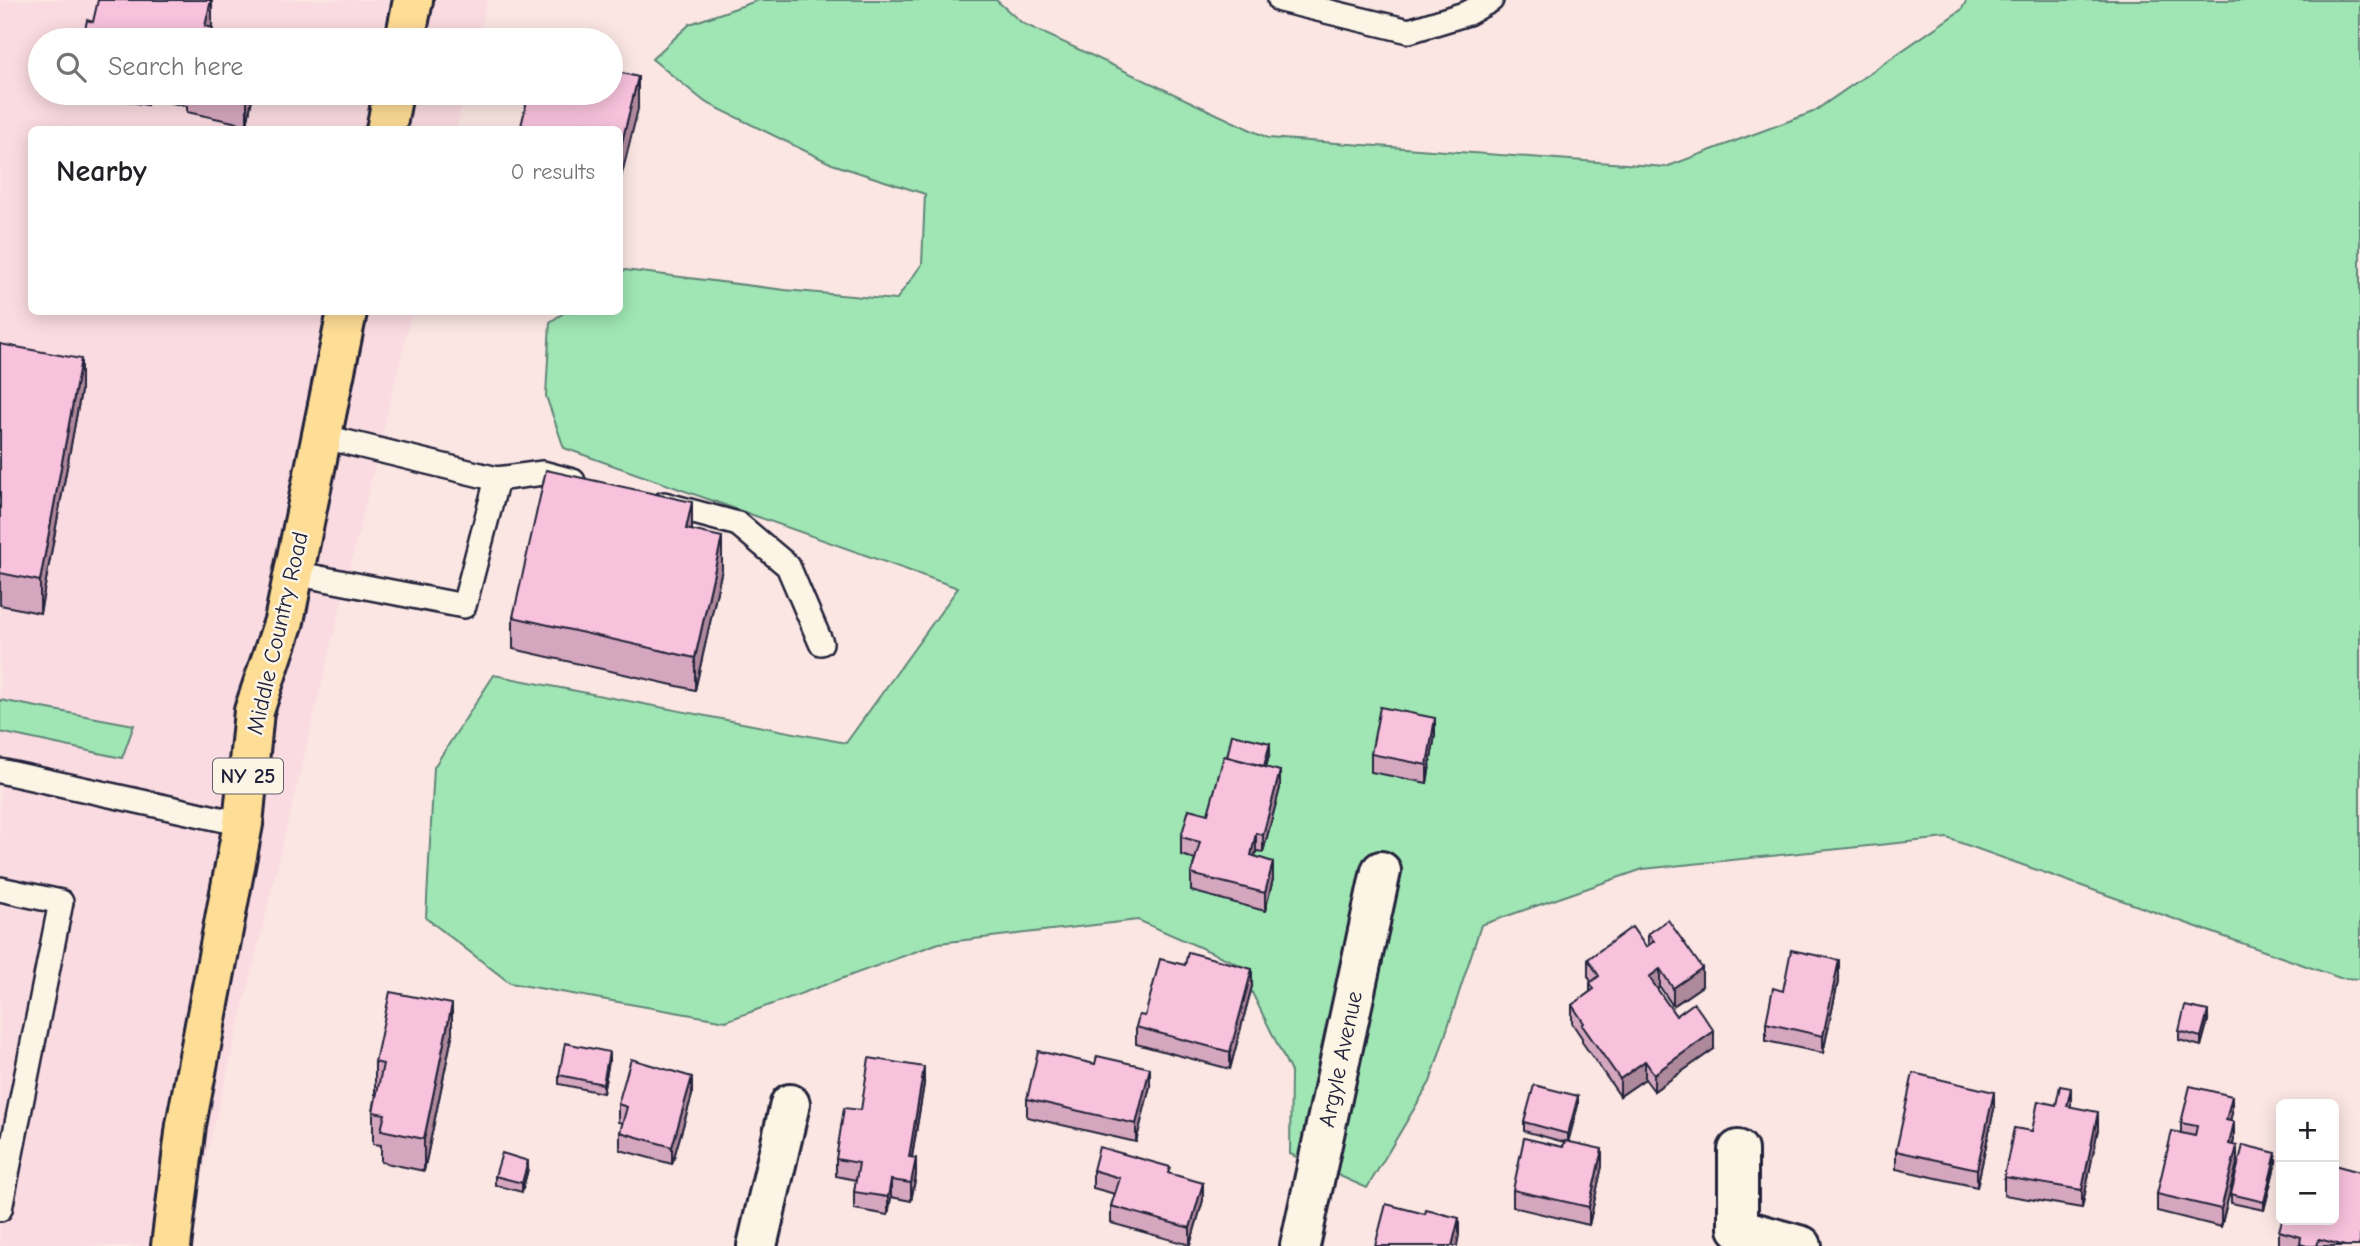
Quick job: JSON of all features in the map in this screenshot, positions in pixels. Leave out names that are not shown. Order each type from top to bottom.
[{"type":"main road","points":[[407,28],[413,0]]},
{"type":"main road","points":[[387,126],[391,105]]},
{"type":"main road","name":"Middle Country Road","points":[[172,1246],[186,1125],[243,824],[254,711],[284,621],[345,315]]},
{"type":"street","name":"Argyle Avenue","points":[[1300,1246],[1381,871]]},
{"type":"street","points":[[757,1246],[790,1104]]},
{"type":"street","points":[[1738,1150],[1738,1228],[1802,1246]]},
{"type":"lane","points":[[1280,0],[1409,30],[1468,13],[1491,0]]},
{"type":"lane","points":[[321,436],[497,479],[543,473],[595,486]]},
{"type":"lane","points":[[294,573],[464,607],[497,479]]},
{"type":"lane","points":[[647,500],[738,524],[788,566],[821,643]]},
{"type":"lane","points":[[0,771],[243,824]]},
{"type":"lane","points":[[0,889],[61,902],[0,1209]]},
{"type":"shaded area","points":[[0,0],[487,0],[481,28],[28,28],[28,105],[462,105],[457,126],[28,126],[28,315],[411,315],[185,1246],[0,1246]]},
{"type":"green space","points":[[759,0],[996,0],[1022,23],[1268,138],[1666,167],[1813,112],[1961,10],[1967,0],[2360,0],[2360,979],[2340,978],[1947,838],[1643,869],[1481,925],[1430,1082],[1367,1188],[1290,1154],[1291,1072],[1238,964],[1138,920],[939,943],[726,1021],[510,983],[426,918],[434,767],[494,675],[846,743],[958,588],[564,448],[546,396],[550,322],[560,315],[623,315],[625,270],[785,290],[896,300],[922,264],[925,194],[832,164],[705,102],[652,59],[690,24]]},
{"type":"green space","points":[[0,700],[134,725],[122,758],[0,732]]},
{"type":"building","points":[[98,0],[211,0],[205,26],[213,28],[85,28],[87,20],[93,22]]},
{"type":"building","points":[[623,73],[638,77],[623,138],[623,126],[521,126],[526,105],[623,105]]},
{"type":"building","points":[[0,344],[81,359],[40,581],[0,573]]},
{"type":"building","points":[[546,470],[692,502],[686,529],[722,537],[695,658],[513,617]]},
{"type":"building","points":[[1380,707],[1435,718],[1427,765],[1371,754]]},
{"type":"building","points":[[1232,734],[1270,743],[1264,766],[1227,757]]},
{"type":"building","points":[[1224,756],[1280,771],[1263,835],[1256,833],[1251,855],[1273,862],[1265,893],[1191,874],[1200,842],[1181,837],[1189,809],[1208,814]]},
{"type":"building","points":[[1668,920],[1702,968],[1673,988],[1660,969],[1649,977],[1676,1016],[1694,1003],[1714,1031],[1654,1074],[1645,1061],[1620,1079],[1582,1025],[1584,1023],[1572,1005],[1594,989],[1590,983],[1599,976],[1588,959],[1632,927],[1646,947],[1654,941],[1648,934]]},
{"type":"building","points":[[1791,950],[1839,960],[1823,1036],[1766,1023],[1773,988],[1783,991]]},
{"type":"building","points":[[1188,952],[1252,969],[1230,1052],[1136,1027],[1139,1015],[1145,1016],[1160,959],[1185,965]]},
{"type":"building","points":[[390,992],[452,1004],[424,1139],[381,1130],[385,1114],[373,1112],[383,1064],[375,1062]]},
{"type":"building","points":[[2185,1006],[2208,1011],[2201,1037],[2179,1031]]},
{"type":"building","points":[[565,1043],[609,1052],[603,1084],[559,1075]]},
{"type":"building","points":[[1038,1051],[1095,1064],[1097,1056],[1150,1068],[1136,1124],[1027,1099]]},
{"type":"building","points":[[869,1058],[924,1067],[909,1157],[916,1158],[911,1183],[891,1180],[888,1197],[854,1192],[859,1163],[836,1159],[844,1108],[861,1110]]},
{"type":"building","points":[[631,1059],[692,1077],[672,1147],[620,1132],[627,1107],[618,1104]]},
{"type":"building","points":[[1913,1073],[1994,1092],[1977,1169],[1896,1151]]},
{"type":"building","points":[[1534,1085],[1578,1096],[1568,1134],[1524,1122]]},
{"type":"building","points":[[2060,1086],[2071,1088],[2067,1106],[2098,1112],[2082,1190],[2004,1177],[2014,1128],[2032,1131],[2038,1101],[2056,1105]]},
{"type":"building","points":[[2190,1086],[2232,1096],[2226,1120],[2234,1122],[2229,1144],[2237,1146],[2221,1209],[2157,1194],[2172,1131],[2195,1136],[2197,1126],[2181,1123]]},
{"type":"building","points":[[1524,1138],[1563,1147],[1565,1141],[1602,1149],[1589,1207],[1513,1190]]},
{"type":"building","points":[[2243,1145],[2276,1153],[2264,1202],[2231,1194]]},
{"type":"building","points":[[1099,1147],[1170,1167],[1168,1173],[1203,1183],[1190,1228],[1111,1206],[1120,1178],[1093,1170]]},
{"type":"building","points":[[502,1153],[528,1161],[522,1183],[495,1176]]},
{"type":"building","points":[[2339,1166],[2360,1172],[2359,1246],[2345,1246],[2319,1239],[2317,1246],[2307,1246],[2300,1244],[2301,1237],[2279,1231],[2281,1225],[2339,1225]]},
{"type":"building","points":[[1386,1204],[1425,1214],[1426,1210],[1459,1218],[1452,1246],[1375,1246]]}]
